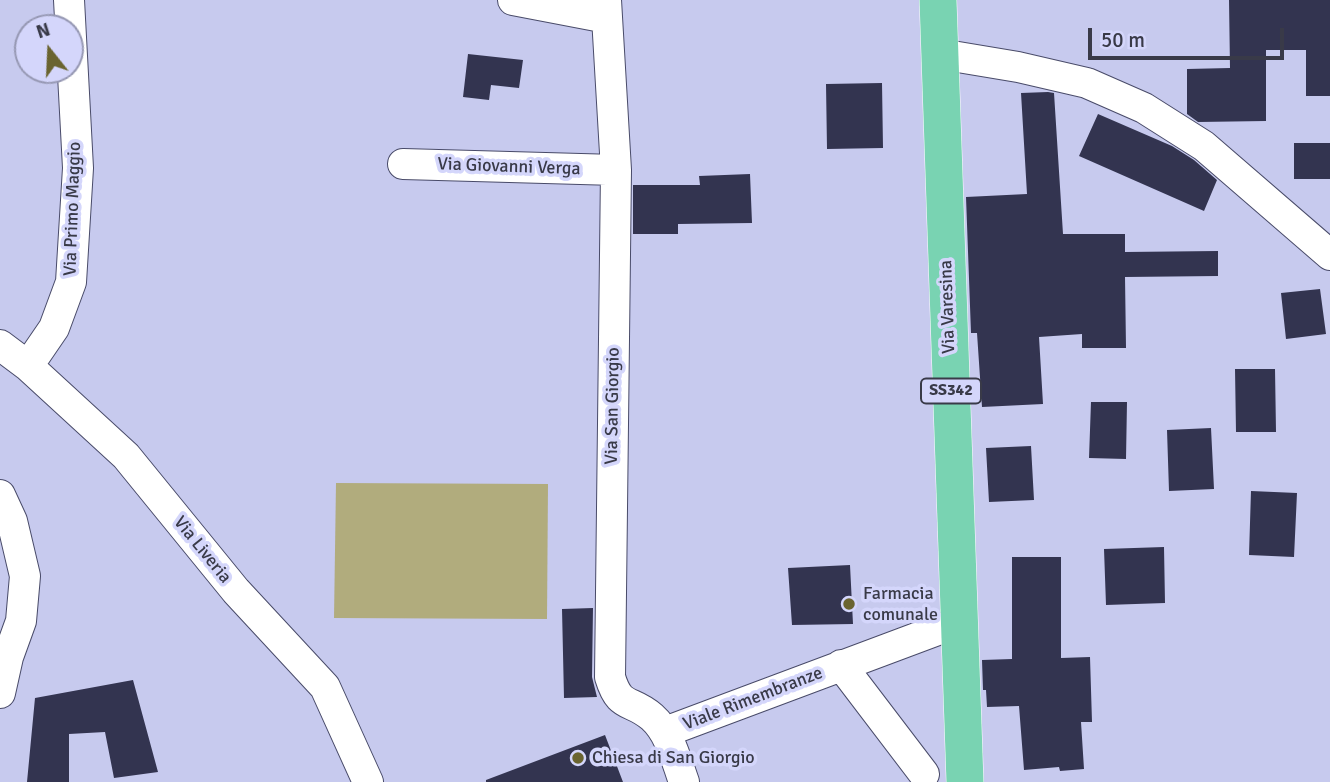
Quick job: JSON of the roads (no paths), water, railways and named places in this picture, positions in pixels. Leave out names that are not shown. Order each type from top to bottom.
[{"type":"main road","name":"Via Varesina","points":[[938,0],[965,782]]},
{"type":"street","name":"Via Primo Maggio","points":[[28,366],[54,328],[71,282],[78,168],[69,0]]},
{"type":"street","points":[[513,0],[607,9]]},
{"type":"street","name":"Via San Giorgio","points":[[607,9],[616,170],[610,677],[614,693],[651,717],[665,732],[684,782]]},
{"type":"street","points":[[940,54],[1018,67],[1087,83],[1144,108],[1204,146],[1330,255]]},
{"type":"street","name":"Via Giovanni Verga","points":[[403,164],[616,170]]},
{"type":"street","name":"Via Liveria","points":[[0,345],[28,366],[126,456],[236,591],[324,687],[368,782]]},
{"type":"street","points":[[0,692],[8,657],[22,621],[25,576],[6,508]]},
{"type":"street","name":"Viale Rimembranze","points":[[665,732],[959,622]]},
{"type":"street","name":"Viale Rimembranze","points":[[841,665],[924,774]]},
{"type":"place","name":"Farmacia comunale","points":[[849,604]]},
{"type":"place","name":"Chiesa di San Giorgio","points":[[578,758]]}]
